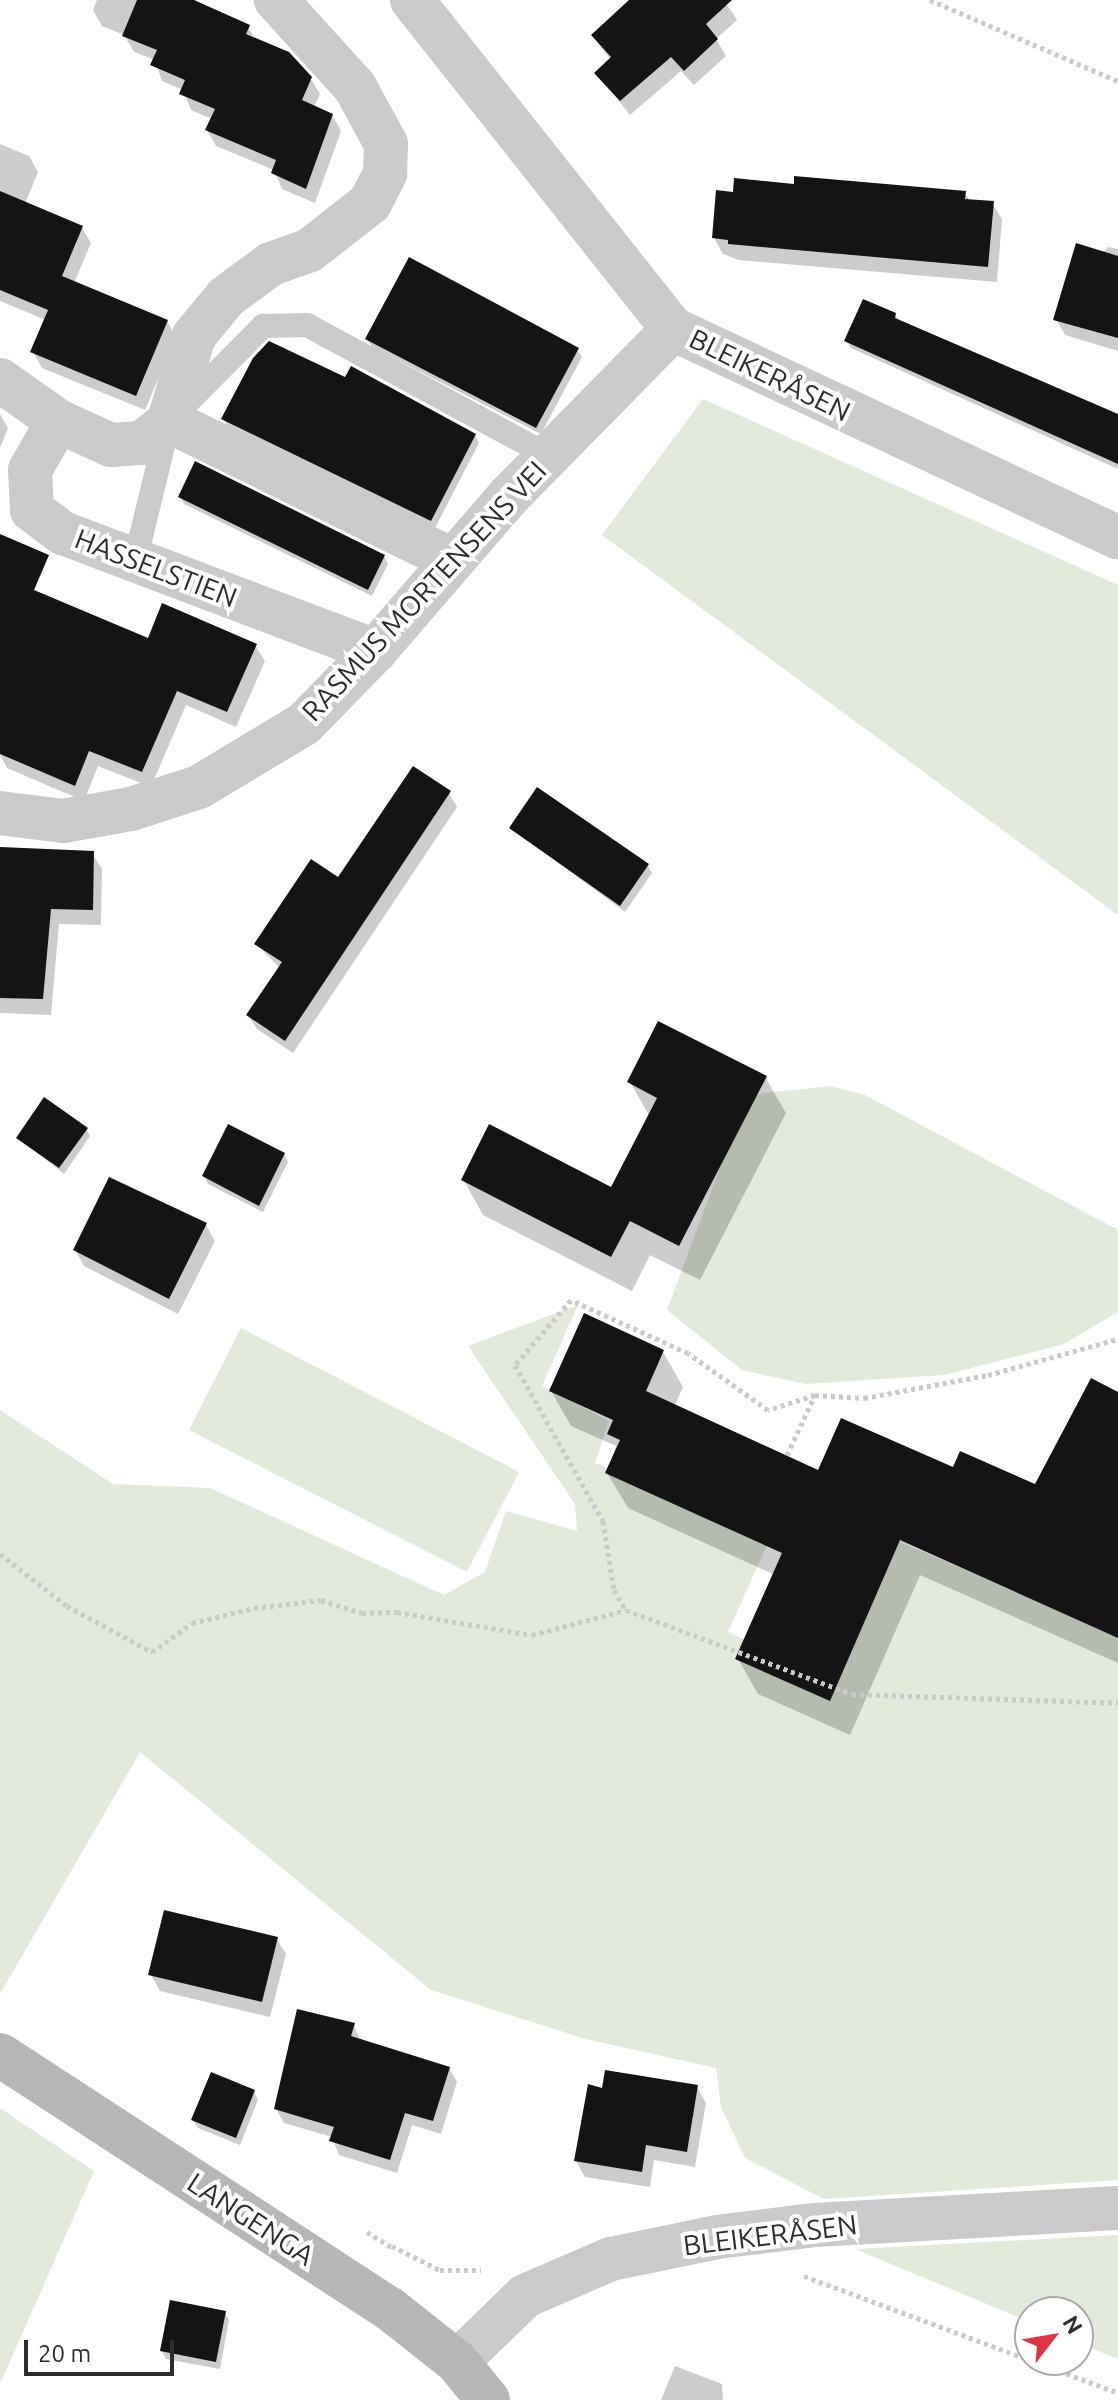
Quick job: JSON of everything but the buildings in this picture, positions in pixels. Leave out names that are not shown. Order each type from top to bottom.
[{"type":"main road","name":"LANGENGA","points":[[0,2055],[390,2309],[457,2362],[488,2400]]},
{"type":"street","points":[[0,380],[58,421],[111,445],[142,443],[169,421],[194,336],[226,297],[271,264],[310,250],[370,203],[385,173],[386,144],[355,87],[276,0]]},
{"type":"street","name":"BLEIKERÅSEN","points":[[412,0],[673,329],[1118,537]]},
{"type":"street","name":"RASMUS MORTENSENS VEI","points":[[0,813],[63,821],[131,809],[199,787],[304,724],[375,651],[451,559],[673,329]]},
{"type":"street","name":"HASSELSTIEN","points":[[58,421],[30,470],[32,510],[63,533],[375,651]]},
{"type":"street","points":[[169,421],[451,559]]},
{"type":"street","name":"BLEIKERÅSEN","points":[[457,2362],[525,2296],[611,2259],[717,2237],[815,2225],[1118,2208]]},
{"type":"lane","points":[[135,561],[169,421],[263,326],[307,325],[549,456]]},
{"type":"path","points":[[930,0],[1118,81]]},
{"type":"path","points":[[626,1610],[614,1590],[603,1521],[515,1365],[571,1300],[688,1353],[768,1410],[815,1395],[864,1398],[957,1381],[1118,1339]]},
{"type":"path","points":[[787,1455],[815,1395]]},
{"type":"path","points":[[0,1554],[67,1606],[152,1652],[192,1623],[254,1608],[321,1600],[362,1613],[397,1612],[532,1635],[626,1610],[852,1694],[1118,1703]]},
{"type":"path","points":[[800,2274],[1118,2393]]},
{"type":"green space","points":[[703,399],[1118,585],[1118,915],[602,535]]},
{"type":"green space","points":[[830,1086],[865,1095],[1118,1230],[1118,1312],[1064,1344],[944,1375],[806,1384],[742,1370],[667,1310],[747,1095]]},
{"type":"green space","points":[[578,1305],[542,1386],[609,1421],[595,1463],[771,1536],[728,1632],[816,1672],[882,1535],[1118,1633],[1118,2180],[824,2199],[745,2158],[721,2107],[716,2068],[586,2039],[431,1990],[140,1752],[0,1994],[0,1410],[113,1484],[210,1488],[444,1595],[485,1572],[506,1511],[577,1531],[575,1504],[468,1346]]},
{"type":"green space","points":[[241,1328],[519,1472],[467,1572],[189,1430]]},
{"type":"green space","points":[[0,2108],[94,2171],[0,2384]]},
{"type":"green space","points":[[1118,2235],[1118,2359],[1094,2349],[1094,2296],[1014,2296],[1014,2315],[855,2249]]}]
